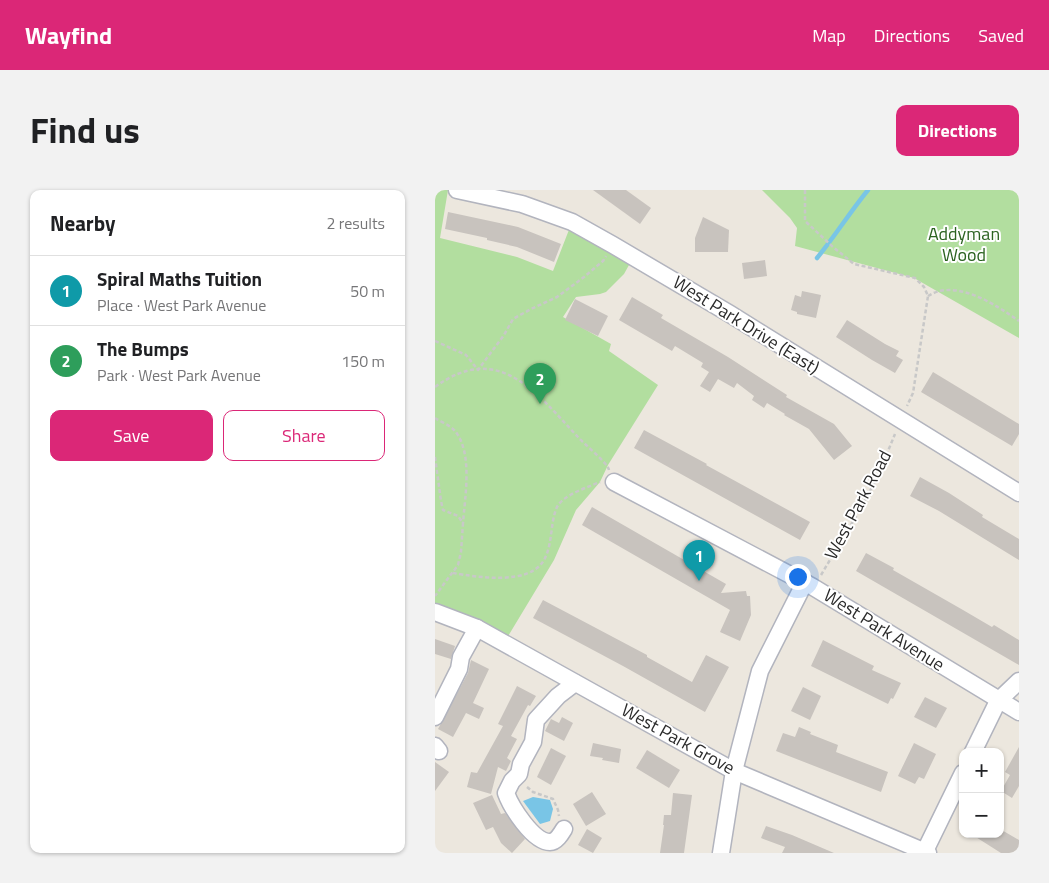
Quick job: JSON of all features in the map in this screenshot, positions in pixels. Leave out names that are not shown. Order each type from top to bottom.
[{"type":"street","name":"West Park Drive (East)","points":[[457,190],[522,204],[572,222],[730,314],[1019,493]]},
{"type":"street","name":"West Park Avenue","points":[[607,482],[809,585],[1019,712]]},
{"type":"street","points":[[721,853],[734,770],[760,671],[809,585]]},
{"type":"street","name":"West Park Grove","points":[[435,612],[477,628],[734,770],[926,852]]},
{"type":"street","points":[[435,717],[459,669],[461,657],[477,628]]},
{"type":"street","points":[[975,748],[998,700],[1019,681]]},
{"type":"street","points":[[562,826],[555,840],[554,848],[539,838],[522,820],[510,804],[506,793],[512,781],[519,774],[521,764],[533,742],[536,720],[558,696],[575,683]]},
{"type":"street","points":[[926,852],[959,782]]},
{"type":"path","points":[[805,190],[805,221],[854,264],[915,278],[924,287],[928,296],[936,291],[951,290],[978,296],[1019,321]]},
{"type":"path","points":[[478,370],[504,335],[513,319],[557,298],[603,261],[613,245]]},
{"type":"path","name":"West Park Road","points":[[809,585],[858,514],[877,478],[913,393],[928,296]]},
{"type":"path","points":[[435,341],[466,355],[478,370]]},
{"type":"path","points":[[435,387],[448,378],[465,371],[486,369],[508,373],[545,400],[587,446],[608,465]]},
{"type":"path","points":[[435,418],[453,429],[463,443],[467,480],[461,552],[458,565],[435,596]]},
{"type":"path","points":[[435,457],[443,510],[458,516],[463,523]]},
{"type":"path","points":[[607,482],[608,465]]},
{"type":"path","points":[[607,482],[608,465]]},
{"type":"path","points":[[453,573],[487,577],[512,577],[530,572],[544,561],[557,506],[568,497],[588,486],[607,482]]},
{"type":"path","points":[[521,788],[526,786],[533,792],[553,799],[562,826]]},
{"type":"green space","points":[[435,190],[448,190],[440,238],[517,257],[553,271],[572,222],[634,256],[624,274],[606,292],[576,297],[563,317],[611,344],[609,351],[658,385],[608,465],[600,482],[576,510],[554,560],[504,643],[435,611]]},
{"type":"green space","name":"Addyman Wood","points":[[762,190],[1019,190],[1019,338],[914,278],[795,246],[797,228],[790,218]]},
{"type":"water","points":[[533,797],[550,800],[553,809],[550,821],[540,824],[523,801]]},
{"type":"building","points":[[593,190],[626,190],[651,208],[640,224]]},
{"type":"building","points":[[448,212],[518,227],[561,244],[554,262],[517,247],[445,229]]},
{"type":"building","points":[[703,217],[729,230],[728,252],[695,252],[695,238]]},
{"type":"building","points":[[765,260],[767,276],[744,279],[742,263]]},
{"type":"building","points":[[802,291],[821,295],[816,318],[797,314],[797,312],[791,310],[795,295],[801,297]]},
{"type":"building","points":[[632,297],[663,315],[661,318],[728,357],[787,395],[786,397],[834,424],[852,446],[834,460],[809,429],[767,403],[764,408],[752,400],[754,396],[737,383],[734,388],[718,379],[710,392],[700,386],[709,372],[701,367],[703,363],[675,346],[672,351],[619,320]]},
{"type":"building","points":[[575,299],[608,316],[598,336],[565,320]]},
{"type":"building","points":[[847,320],[899,351],[896,356],[903,360],[895,373],[836,337]]},
{"type":"building","points":[[933,372],[1019,424],[1019,434],[1012,446],[921,392]]},
{"type":"building","points":[[644,430],[810,522],[800,540],[634,448]]},
{"type":"building","points":[[920,477],[949,493],[983,515],[982,517],[1019,539],[1019,560],[939,511],[910,496]]},
{"type":"building","points":[[592,507],[726,584],[721,593],[746,591],[747,596],[750,596],[751,615],[740,641],[720,632],[730,610],[582,525]]},
{"type":"building","points":[[866,553],[992,627],[994,625],[1019,640],[1019,665],[856,571]]},
{"type":"building","points":[[543,600],[647,655],[647,657],[692,682],[706,655],[729,667],[705,712],[533,618]]},
{"type":"building","points":[[435,639],[455,646],[451,659],[435,654]]},
{"type":"building","points":[[823,640],[874,666],[872,670],[901,683],[893,699],[891,698],[888,704],[811,666]]},
{"type":"building","points":[[471,660],[489,669],[473,703],[484,708],[479,719],[466,713],[453,737],[438,729],[468,673]]},
{"type":"building","points":[[517,686],[536,696],[530,706],[528,705],[511,736],[517,739],[507,758],[511,761],[506,771],[498,767],[491,794],[467,787],[471,772],[477,773],[503,726],[498,724]]},
{"type":"building","points":[[803,687],[821,696],[810,720],[791,711]]},
{"type":"building","points":[[925,697],[947,708],[936,728],[914,717]]},
{"type":"building","points":[[562,717],[573,723],[564,741],[545,731],[551,719],[559,723]]},
{"type":"building","points":[[799,727],[811,732],[810,734],[838,745],[836,752],[888,772],[881,792],[776,751],[783,733],[795,737]]},
{"type":"building","points":[[593,743],[621,749],[619,763],[590,756]]},
{"type":"building","points":[[914,743],[936,754],[924,779],[919,777],[915,784],[898,776]]},
{"type":"building","points":[[1019,747],[1019,786],[1012,798],[1004,793],[1004,786],[1010,775],[1005,772]]},
{"type":"building","points":[[551,748],[566,756],[551,785],[537,777]]},
{"type":"building","points":[[647,750],[680,770],[669,788],[636,768]]},
{"type":"building","points":[[435,762],[449,772],[435,791]]},
{"type":"building","points":[[592,792],[606,814],[586,826],[573,804]]},
{"type":"building","points":[[673,793],[692,795],[684,853],[660,853],[664,815],[671,815]]},
{"type":"building","points":[[492,795],[501,814],[505,813],[525,839],[512,853],[501,843],[493,827],[486,830],[473,803]]},
{"type":"building","points":[[766,826],[834,853],[782,853],[785,847],[761,838]]},
{"type":"building","points":[[587,829],[602,838],[593,853],[578,845]]},
{"type":"building","points":[[1004,831],[1019,840],[1019,853],[1001,853],[977,838],[1004,838]]},
{"type":"waterway","points":[[817,258],[868,190]]},
{"type":"place","name":"The Bumps","points":[[540,404]]},
{"type":"place","name":"Spiral Maths Tuition","points":[[699,581]]}]
